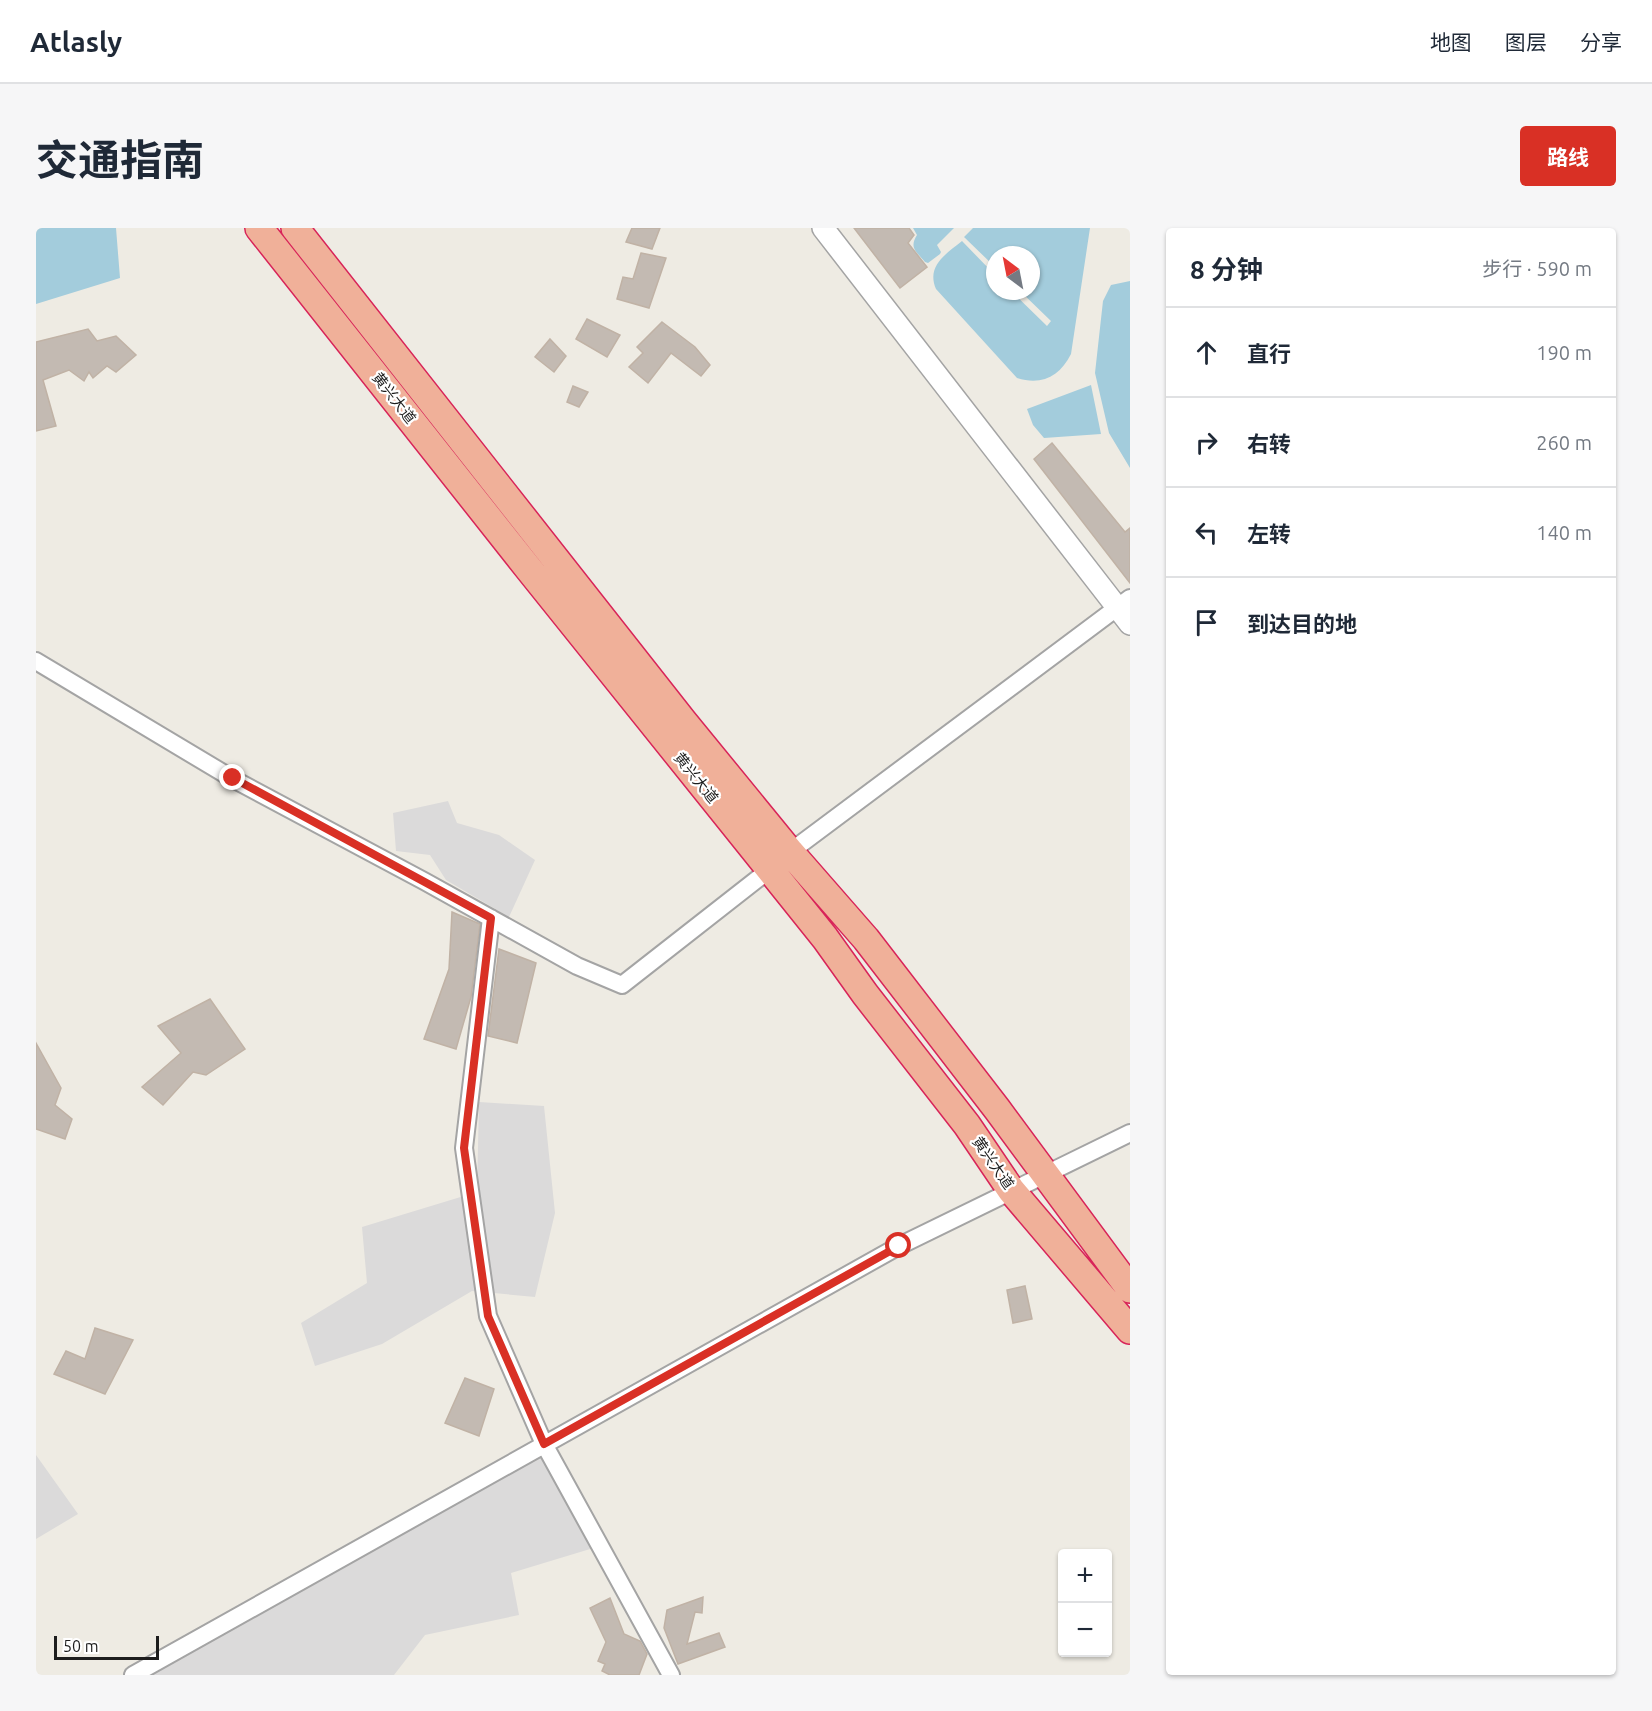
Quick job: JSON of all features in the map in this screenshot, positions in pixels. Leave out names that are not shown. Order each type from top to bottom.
[{"type":"highway","name":"黄兴大道","points":[[259,228],[825,938],[865,994],[967,1125],[1011,1190],[1130,1330]]},
{"type":"highway","name":"黄兴大道","points":[[295,228],[683,721],[790,852],[866,939],[1046,1173],[1130,1289]]},
{"type":"highway","points":[[930,1078],[949,1085],[955,1082],[961,1070],[957,1056]]},
{"type":"street","points":[[823,228],[1124,603],[1130,624]]},
{"type":"street","points":[[790,852],[1124,603]]},
{"type":"street","points":[[36,661],[233,778],[577,966],[622,985],[770,870]]},
{"type":"street","points":[[491,918],[464,1148],[488,1316],[544,1444],[671,1675]]},
{"type":"street","points":[[133,1675],[899,1246],[1130,1133]]},
{"type":"shaded area","points":[[448,801],[457,823],[499,835],[535,860],[509,917],[446,880],[430,855],[396,851],[393,813]]},
{"type":"shaded area","points":[[479,1102],[544,1106],[555,1213],[535,1297],[472,1291],[382,1344],[315,1366],[301,1323],[367,1283],[362,1227],[477,1192]]},
{"type":"shaded area","points":[[36,1455],[78,1514],[36,1539]]},
{"type":"shaded area","points":[[541,1455],[600,1546],[511,1573],[519,1615],[425,1635],[394,1675],[141,1675]]},
{"type":"water","points":[[36,228],[116,228],[120,278],[36,304]]},
{"type":"water","points":[[913,228],[954,228],[937,245],[940,254],[928,263],[915,249],[914,243],[917,235]]},
{"type":"water","points":[[973,228],[1090,228],[1071,354],[1067,362],[1056,373],[1042,380],[1017,378],[936,289],[934,281],[939,261],[962,241],[986,266],[986,300],[1020,300],[1047,326],[1051,321],[1029,300],[1040,300],[1040,246],[986,246],[986,258],[964,237]]},
{"type":"water","points":[[1130,281],[1130,468],[1109,433],[1095,373],[1103,301],[1111,285]]},
{"type":"water","points":[[1091,385],[1101,434],[1044,438],[1033,425],[1027,409]]},
{"type":"building","points":[[632,228],[660,228],[652,249],[626,242]]},
{"type":"building","points":[[854,228],[909,228],[914,235],[908,243],[927,267],[900,288]]},
{"type":"building","points":[[641,253],[666,258],[649,308],[617,299],[623,277],[633,279]]},
{"type":"building","points":[[587,319],[620,335],[607,357],[576,339]]},
{"type":"building","points":[[662,322],[695,347],[710,365],[701,376],[671,353],[648,383],[629,367],[643,353],[637,347]]},
{"type":"building","points":[[88,329],[97,341],[116,336],[136,355],[116,372],[107,366],[93,378],[89,372],[84,381],[69,370],[43,380],[56,426],[36,431],[36,342]]},
{"type":"building","points":[[550,339],[566,356],[554,372],[535,357]]},
{"type":"building","points":[[573,386],[588,392],[579,407],[567,402]]},
{"type":"building","points":[[1052,443],[1125,532],[1130,528],[1130,583],[1034,459]]},
{"type":"building","points":[[452,912],[480,924],[471,997],[456,1049],[424,1039],[449,969]]},
{"type":"building","points":[[499,949],[536,963],[517,1043],[488,1036]]},
{"type":"building","points":[[210,999],[245,1049],[206,1075],[193,1072],[163,1105],[142,1087],[181,1053],[158,1026]]},
{"type":"building","points":[[36,1043],[61,1088],[55,1105],[72,1119],[65,1139],[36,1129]]},
{"type":"building","points":[[1025,1286],[1032,1319],[1013,1323],[1007,1290]]},
{"type":"building","points":[[95,1328],[133,1340],[105,1394],[54,1374],[66,1351],[85,1359]]},
{"type":"building","points":[[465,1378],[494,1389],[479,1436],[445,1423]]},
{"type":"building","points":[[703,1597],[702,1613],[695,1612],[687,1644],[719,1633],[725,1647],[678,1664],[664,1628],[667,1610]]},
{"type":"building","points":[[610,1598],[624,1634],[640,1641],[647,1654],[639,1675],[610,1675],[602,1671],[605,1664],[598,1661],[606,1642],[590,1608]]},
{"type":"route","points":[[233,778],[491,918],[464,1148],[488,1316],[544,1444],[899,1246]]}]
